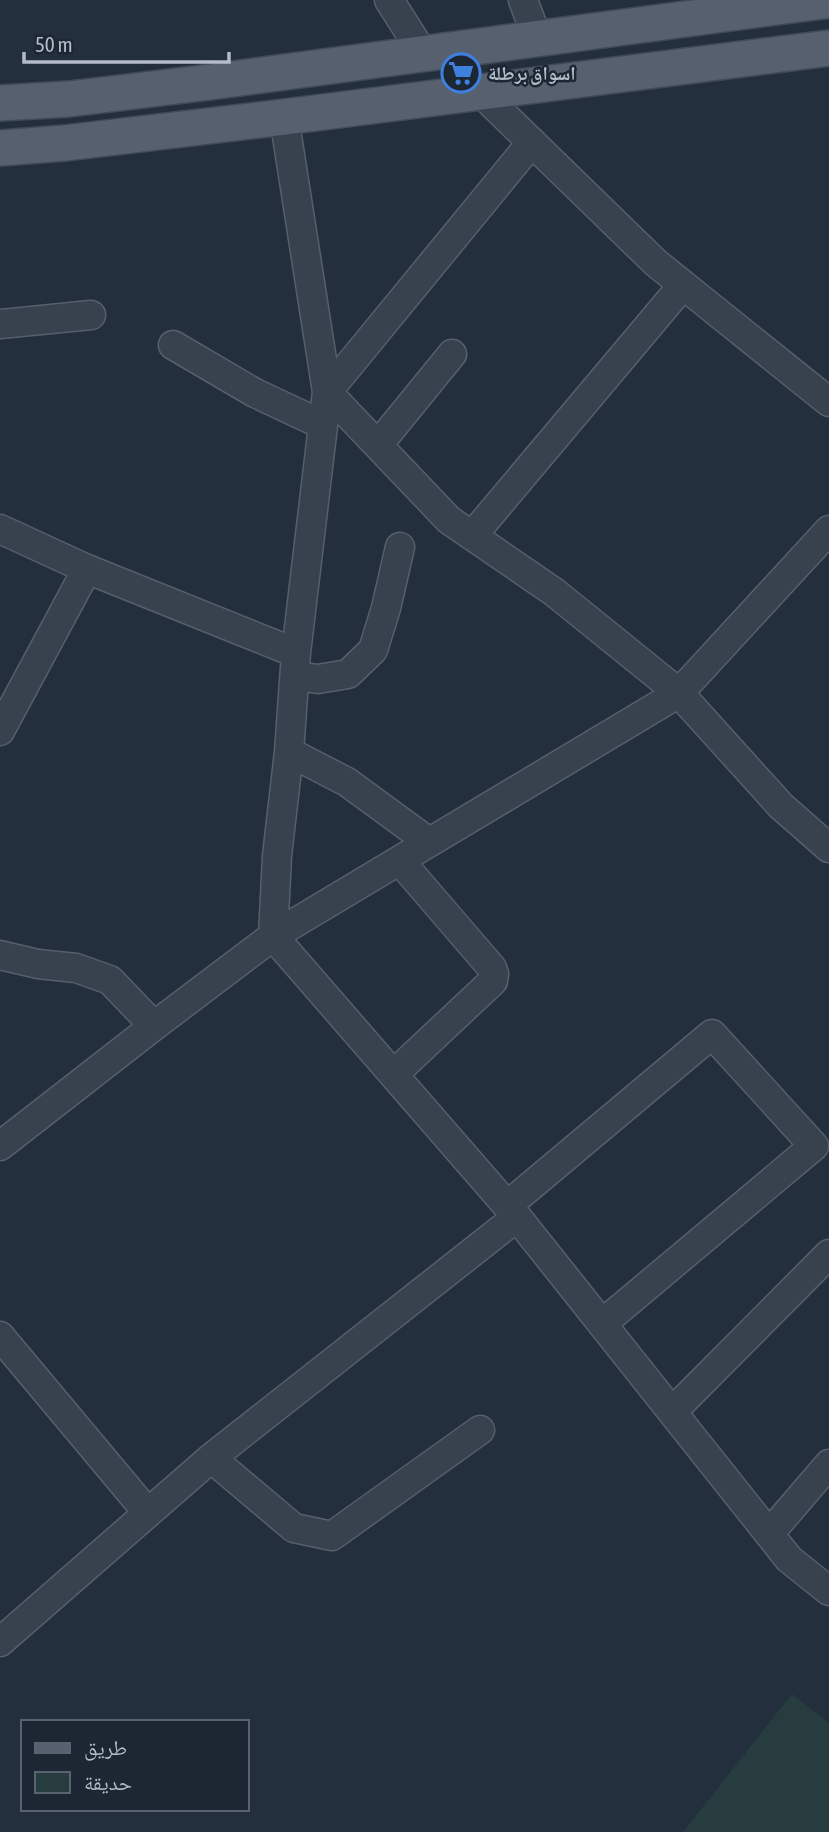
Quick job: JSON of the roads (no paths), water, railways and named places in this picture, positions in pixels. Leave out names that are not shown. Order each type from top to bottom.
[{"type":"main road","points":[[0,103],[69,99],[424,55],[777,3],[829,0]]},
{"type":"main road","points":[[0,148],[284,117],[829,48]]},
{"type":"street","points":[[389,0],[424,55]]},
{"type":"street","points":[[523,0],[538,40]]},
{"type":"street","points":[[481,93],[656,263],[829,401]]},
{"type":"street","points":[[284,117],[327,392],[277,856],[273,936],[513,1211],[789,1559],[829,1591]]},
{"type":"street","points":[[327,392],[532,142]]},
{"type":"street","points":[[472,536],[683,285]]},
{"type":"street","points":[[0,324],[91,315]]},
{"type":"street","points":[[173,345],[255,393],[323,425]]},
{"type":"street","points":[[378,445],[452,354]]},
{"type":"street","points":[[327,392],[449,520],[554,592],[679,693],[781,806],[829,848]]},
{"type":"street","points":[[0,529],[296,665],[318,679],[348,674],[373,650],[400,547]]},
{"type":"street","points":[[0,1146],[273,936],[679,693],[829,530]]},
{"type":"street","points":[[0,731],[87,569]]},
{"type":"street","points":[[289,752],[347,782],[429,842]]},
{"type":"street","points":[[394,1074],[493,981],[494,974],[492,968],[400,861]]},
{"type":"street","points":[[0,956],[76,968],[110,980],[154,1026]]},
{"type":"street","points":[[0,1642],[211,1458],[513,1211],[712,1034],[814,1146],[603,1323]]},
{"type":"street","points":[[672,1412],[829,1254]]},
{"type":"street","points":[[0,1336],[148,1513]]},
{"type":"street","points":[[211,1458],[294,1528],[332,1536],[480,1430]]},
{"type":"street","points":[[769,1534],[829,1464]]},
{"type":"place","name":"اسواق برطلة","points":[[461,73]]}]
